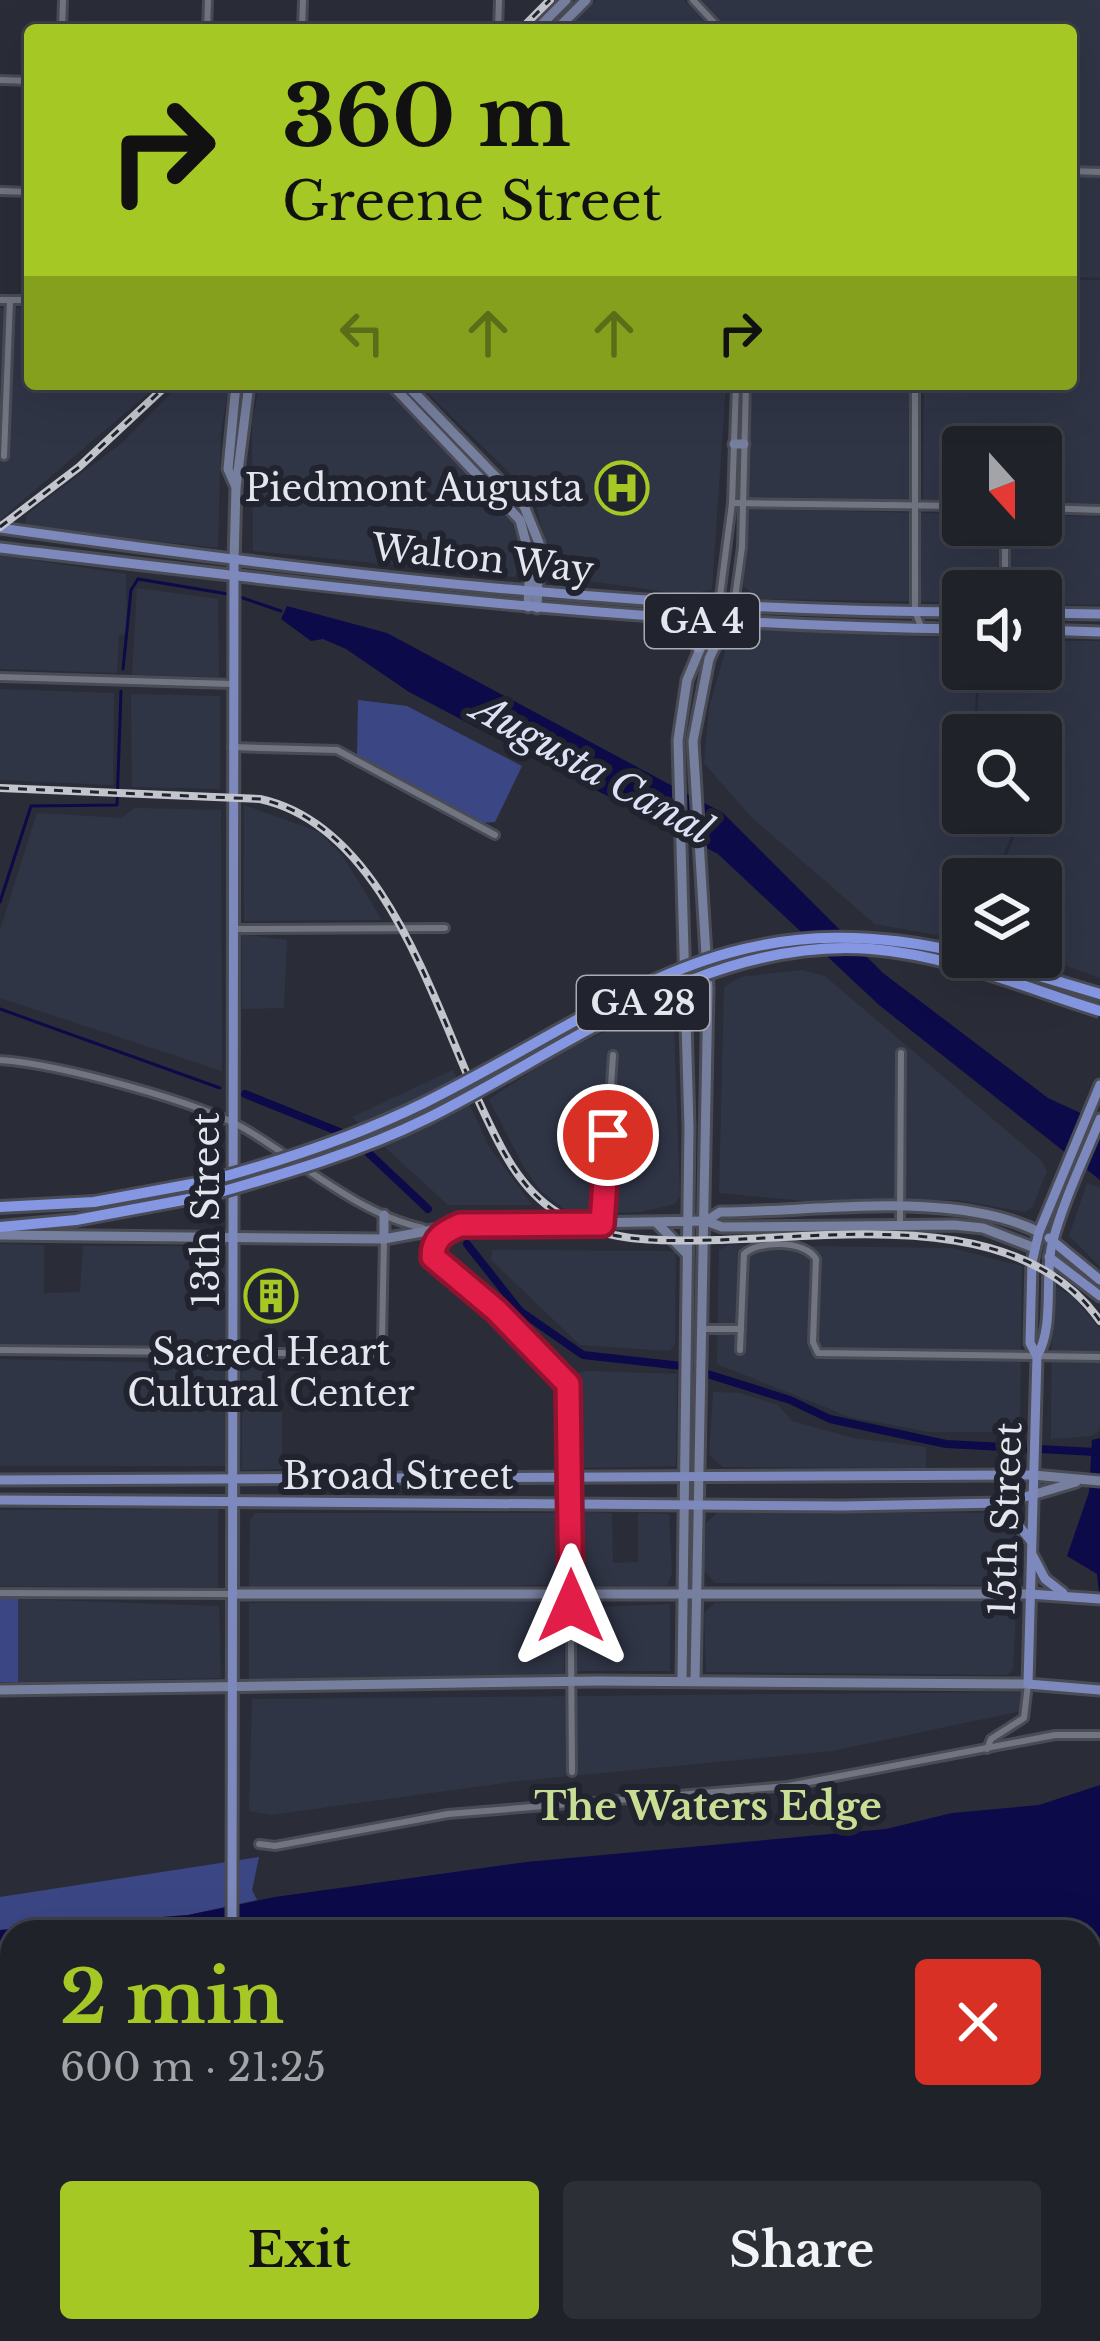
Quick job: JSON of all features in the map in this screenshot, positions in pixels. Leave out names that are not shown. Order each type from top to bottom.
[{"type":"highway","name":"GA 28","points":[[0,1207],[94,1202],[208,1181],[382,1122],[711,955],[826,934],[866,935],[942,949]]},
{"type":"highway","name":"GA 28","points":[[0,1231],[210,1195],[384,1138],[669,989],[750,960],[805,950],[869,949],[916,955],[1100,1011]]},
{"type":"highway","points":[[1046,978],[1100,994]]},
{"type":"main road","points":[[542,24],[566,0]]},
{"type":"main road","points":[[562,24],[586,0]]},
{"type":"main road","name":"13th Street","points":[[235,390],[228,470],[236,488]]},
{"type":"main road","name":"13th Street","points":[[232,1920],[232,589],[236,488],[248,390]]},
{"type":"main road","points":[[398,390],[511,506],[526,537],[533,589]]},
{"type":"main road","points":[[412,390],[524,506],[538,544],[532,607]]},
{"type":"main road","name":"Walton Way","points":[[0,529],[234,561],[533,589],[734,605],[942,612]]},
{"type":"main road","name":"Walton Way","points":[[0,548],[233,577],[679,620],[942,629]]},
{"type":"main road","points":[[682,1681],[688,1222],[678,740],[697,651],[719,604]]},
{"type":"main road","points":[[695,1681],[708,988],[693,741],[709,659],[734,605]]},
{"type":"main road","points":[[865,628],[866,611]]},
{"type":"main road","points":[[1062,613],[1100,614]]},
{"type":"main road","points":[[679,620],[697,651]]},
{"type":"main road","points":[[1062,631],[1100,632]]},
{"type":"main road","points":[[685,1032],[708,1032]]},
{"type":"main road","name":"15th Street","points":[[1037,1356],[1030,1343],[1035,1248],[1096,1119],[1100,1084]]},
{"type":"main road","name":"15th Street","points":[[1028,1684],[1037,1356],[1045,1343],[1053,1240],[1076,1164]]},
{"type":"main road","points":[[706,1221],[719,1212],[981,1214],[1039,1232],[1100,1280]]},
{"type":"main road","points":[[384,1216],[384,1239]]},
{"type":"main road","points":[[0,1231],[384,1239],[423,1228],[460,1225],[706,1221],[738,1227],[982,1228],[1035,1248],[1100,1296]]},
{"type":"main road","points":[[657,1222],[687,1256]]},
{"type":"main road","points":[[433,1257],[440,1235],[460,1225]]},
{"type":"main road","points":[[706,1251],[718,1234],[738,1227]]},
{"type":"main road","name":"Broad Street","points":[[0,1480],[1033,1475],[1100,1481]]},
{"type":"main road","points":[[384,1477],[384,1503]]},
{"type":"main road","points":[[843,1477],[844,1506]]},
{"type":"main road","points":[[53,1480],[53,1500]]},
{"type":"main road","name":"Broad Street","points":[[0,1500],[844,1506],[1001,1503],[1082,1481]]},
{"type":"main road","points":[[1001,1503],[1048,1583],[1071,1596]]},
{"type":"main road","points":[[235,1594],[1030,1594],[1100,1599]]},
{"type":"main road","points":[[0,1690],[682,1681],[1028,1684],[1100,1690]]},
{"type":"street","points":[[693,0],[715,24]]},
{"type":"street","points":[[4,456],[5,300]]},
{"type":"street","points":[[734,605],[742,503],[736,390]]},
{"type":"street","points":[[719,604],[745,390]]},
{"type":"street","points":[[915,390],[914,611],[922,629]]},
{"type":"street","points":[[732,503],[942,506]]},
{"type":"street","points":[[1062,509],[1100,510]]},
{"type":"street","points":[[0,677],[232,683]]},
{"type":"street","points":[[232,747],[337,750],[495,836]]},
{"type":"street","points":[[232,929],[445,928]]},
{"type":"street","points":[[900,1225],[901,1053]]},
{"type":"street","points":[[602,1224],[613,1055]]},
{"type":"street","points":[[0,1060],[44,1063],[233,1122],[384,1216],[423,1228],[433,1257],[564,1378],[570,1477],[572,1772]]},
{"type":"street","points":[[0,1350],[234,1355],[378,1351],[384,1239]]},
{"type":"street","points":[[740,1350],[746,1249],[800,1246],[814,1254],[818,1353],[1100,1357]]},
{"type":"street","points":[[704,1329],[741,1329]]},
{"type":"street","points":[[0,1593],[235,1594]]},
{"type":"street","points":[[987,1749],[992,1739],[1024,1718],[1028,1684]]},
{"type":"street","points":[[260,1844],[275,1846],[448,1814],[788,1786],[1055,1735],[1100,1735]]},
{"type":"shaded area","points":[[596,0],[684,0],[707,24],[572,24]]},
{"type":"shaded area","points":[[702,0],[1100,0],[1100,278],[1077,277],[1077,24],[722,24]]},
{"type":"shaded area","points":[[1077,280],[1100,280],[1100,504],[1062,503],[1062,426],[942,426],[942,499],[923,499],[924,390],[1077,390]]},
{"type":"shaded area","points":[[0,308],[24,309],[24,390],[152,390],[0,520]]},
{"type":"shaded area","points":[[174,390],[228,390],[221,432],[218,548],[25,526],[27,514],[123,442]]},
{"type":"shaded area","points":[[258,390],[389,390],[511,519],[522,556],[515,577],[253,551],[252,423]]},
{"type":"shaded area","name":"Piedmont Augusta","points":[[424,390],[726,390],[712,589],[688,595],[553,576],[537,508],[505,468]]},
{"type":"shaded area","points":[[750,390],[919,390],[916,509],[747,506]]},
{"type":"shaded area","points":[[747,509],[942,514],[942,546],[1062,546],[1062,516],[1100,517],[1100,605],[1062,604],[1062,570],[942,570],[942,602],[760,599],[743,586]]},
{"type":"shaded area","points":[[0,555],[126,574],[127,634],[119,635],[117,673],[0,669]]},
{"type":"shaded area","points":[[137,588],[218,599],[219,677],[132,675]]},
{"type":"shaded area","points":[[749,629],[942,638],[942,690],[976,690],[975,714],[942,714],[942,834],[1012,834],[1002,858],[942,858],[942,936],[875,924],[751,817],[704,763],[709,708],[732,635]]},
{"type":"shaded area","points":[[1062,641],[1100,641],[1100,978],[1062,964],[1062,858],[1006,858],[1015,834],[1062,834],[1062,714],[978,714],[978,690],[1062,690]]},
{"type":"shaded area","points":[[0,689],[114,693],[113,785],[0,780]]},
{"type":"shaded area","points":[[131,694],[220,696],[220,789],[132,787]]},
{"type":"shaded area","points":[[358,700],[407,706],[522,766],[495,822],[481,823],[357,755]]},
{"type":"shaded area","points":[[244,805],[319,832],[344,858],[382,920],[244,921]]},
{"type":"shaded area","points":[[135,808],[221,810],[222,1071],[0,998],[0,930],[37,813],[121,818]]},
{"type":"shaded area","points":[[242,934],[287,940],[284,1008],[242,1009]]},
{"type":"shaded area","points":[[801,970],[825,976],[1042,1161],[1047,1171],[1033,1206],[1025,1212],[958,1200],[805,1201],[719,1193],[724,987],[741,977]]},
{"type":"shaded area","points":[[673,1000],[680,1196],[675,1204],[641,1212],[572,1215],[542,1192],[524,1168],[489,1099],[560,1053]]},
{"type":"shaded area","points":[[453,1070],[490,1148],[532,1205],[448,1205],[352,1117]]},
{"type":"shaded area","points":[[1087,1183],[1100,1188],[1100,1266],[1069,1236]]},
{"type":"shaded area","points":[[0,1244],[44,1245],[44,1293],[80,1292],[83,1246],[225,1246],[226,1347],[0,1345]]},
{"type":"shaded area","points":[[729,1245],[951,1248],[1022,1266],[1020,1432],[929,1432],[850,1417],[717,1364],[719,1250]]},
{"type":"shaded area","points":[[492,1250],[676,1251],[675,1344],[670,1351],[580,1345],[491,1260]]},
{"type":"shaded area","points":[[1052,1285],[1072,1296],[1100,1329],[1100,1430],[1092,1436],[1051,1439]]},
{"type":"shaded area","points":[[0,1359],[225,1364],[229,1466],[0,1466]]},
{"type":"shaded area","points":[[242,1362],[267,1362],[267,1409],[282,1410],[282,1469],[242,1470]]},
{"type":"shaded area","points":[[573,1374],[677,1374],[676,1466],[574,1468]]},
{"type":"shaded area","points":[[713,1392],[740,1393],[778,1405],[792,1421],[853,1438],[926,1447],[926,1468],[723,1467],[709,1455]]},
{"type":"shaded area","points":[[218,1509],[218,1588],[0,1586],[0,1510]]},
{"type":"shaded area","points":[[719,1511],[1003,1513],[1014,1525],[1014,1580],[1009,1585],[715,1583],[704,1571],[706,1523]]},
{"type":"shaded area","points":[[255,1513],[565,1513],[565,1585],[249,1588],[250,1520]]},
{"type":"shaded area","points":[[612,1513],[613,1563],[638,1562],[638,1513],[669,1514],[672,1573],[667,1586],[576,1589],[575,1515]]},
{"type":"shaded area","points":[[0,1599],[18,1599],[18,1682],[0,1682]]},
{"type":"shaded area","points":[[18,1599],[219,1606],[221,1678],[18,1682]]},
{"type":"shaded area","points":[[565,1601],[564,1676],[249,1681],[249,1603]]},
{"type":"shaded area","points":[[1008,1602],[1016,1606],[1013,1670],[1007,1675],[706,1672],[704,1613],[715,1603]]},
{"type":"shaded area","points":[[670,1604],[670,1671],[577,1671],[577,1608]]},
{"type":"shaded area","points":[[1023,1692],[1022,1711],[832,1751],[519,1781],[270,1815],[249,1811],[252,1699]]},
{"type":"shaded area","points":[[259,1857],[252,1890],[257,1900],[188,1915],[0,1920],[0,1897]]},
{"type":"water","name":"Augusta Canal","points":[[287,606],[387,633],[723,813],[883,973],[1048,1098],[1100,1122],[1100,1180],[879,1005],[718,854],[409,692],[346,649],[323,639],[311,641],[281,619]]},
{"type":"water","points":[[1100,1438],[1100,1603],[1097,1574],[1067,1556],[1089,1492],[1092,1440]]},
{"type":"water","points":[[1100,1785],[1100,1920],[125,1920],[188,1915],[275,1897],[526,1862],[886,1829],[952,1813],[1039,1805]]},
{"type":"waterway","points":[[123,669],[131,590],[138,579],[228,594]]},
{"type":"waterway","points":[[237,596],[281,611]]},
{"type":"waterway","points":[[0,902],[31,806],[117,805],[121,691]]},
{"type":"waterway","points":[[0,1009],[220,1088]]},
{"type":"waterway","points":[[245,1094],[347,1135]]},
{"type":"waterway","points":[[359,1144],[428,1209]]},
{"type":"waterway","points":[[467,1244],[520,1311],[583,1355],[682,1366],[790,1400],[830,1419],[946,1444],[1095,1452]]},
{"type":"railway","points":[[526,24],[550,0]]},
{"type":"railway","points":[[0,527],[79,467],[162,390]]},
{"type":"railway","points":[[0,788],[260,799],[303,816],[340,843],[398,923],[511,1164],[544,1203],[576,1223],[615,1235],[656,1240],[871,1234],[976,1244],[1024,1260],[1066,1285],[1100,1321]]},
{"type":"place","name":"Piedmont Augusta","points":[[622,488]]},
{"type":"place","name":"Sacred Heart Cultural Center","points":[[271,1296]]},
{"type":"district","name":"The Waters Edge","points":[[708,1806]]},
{"type":"route","points":[[571,1606],[568,1384],[496,1310],[433,1257],[433,1250],[440,1235],[460,1225],[602,1224],[608,1135]]}]
